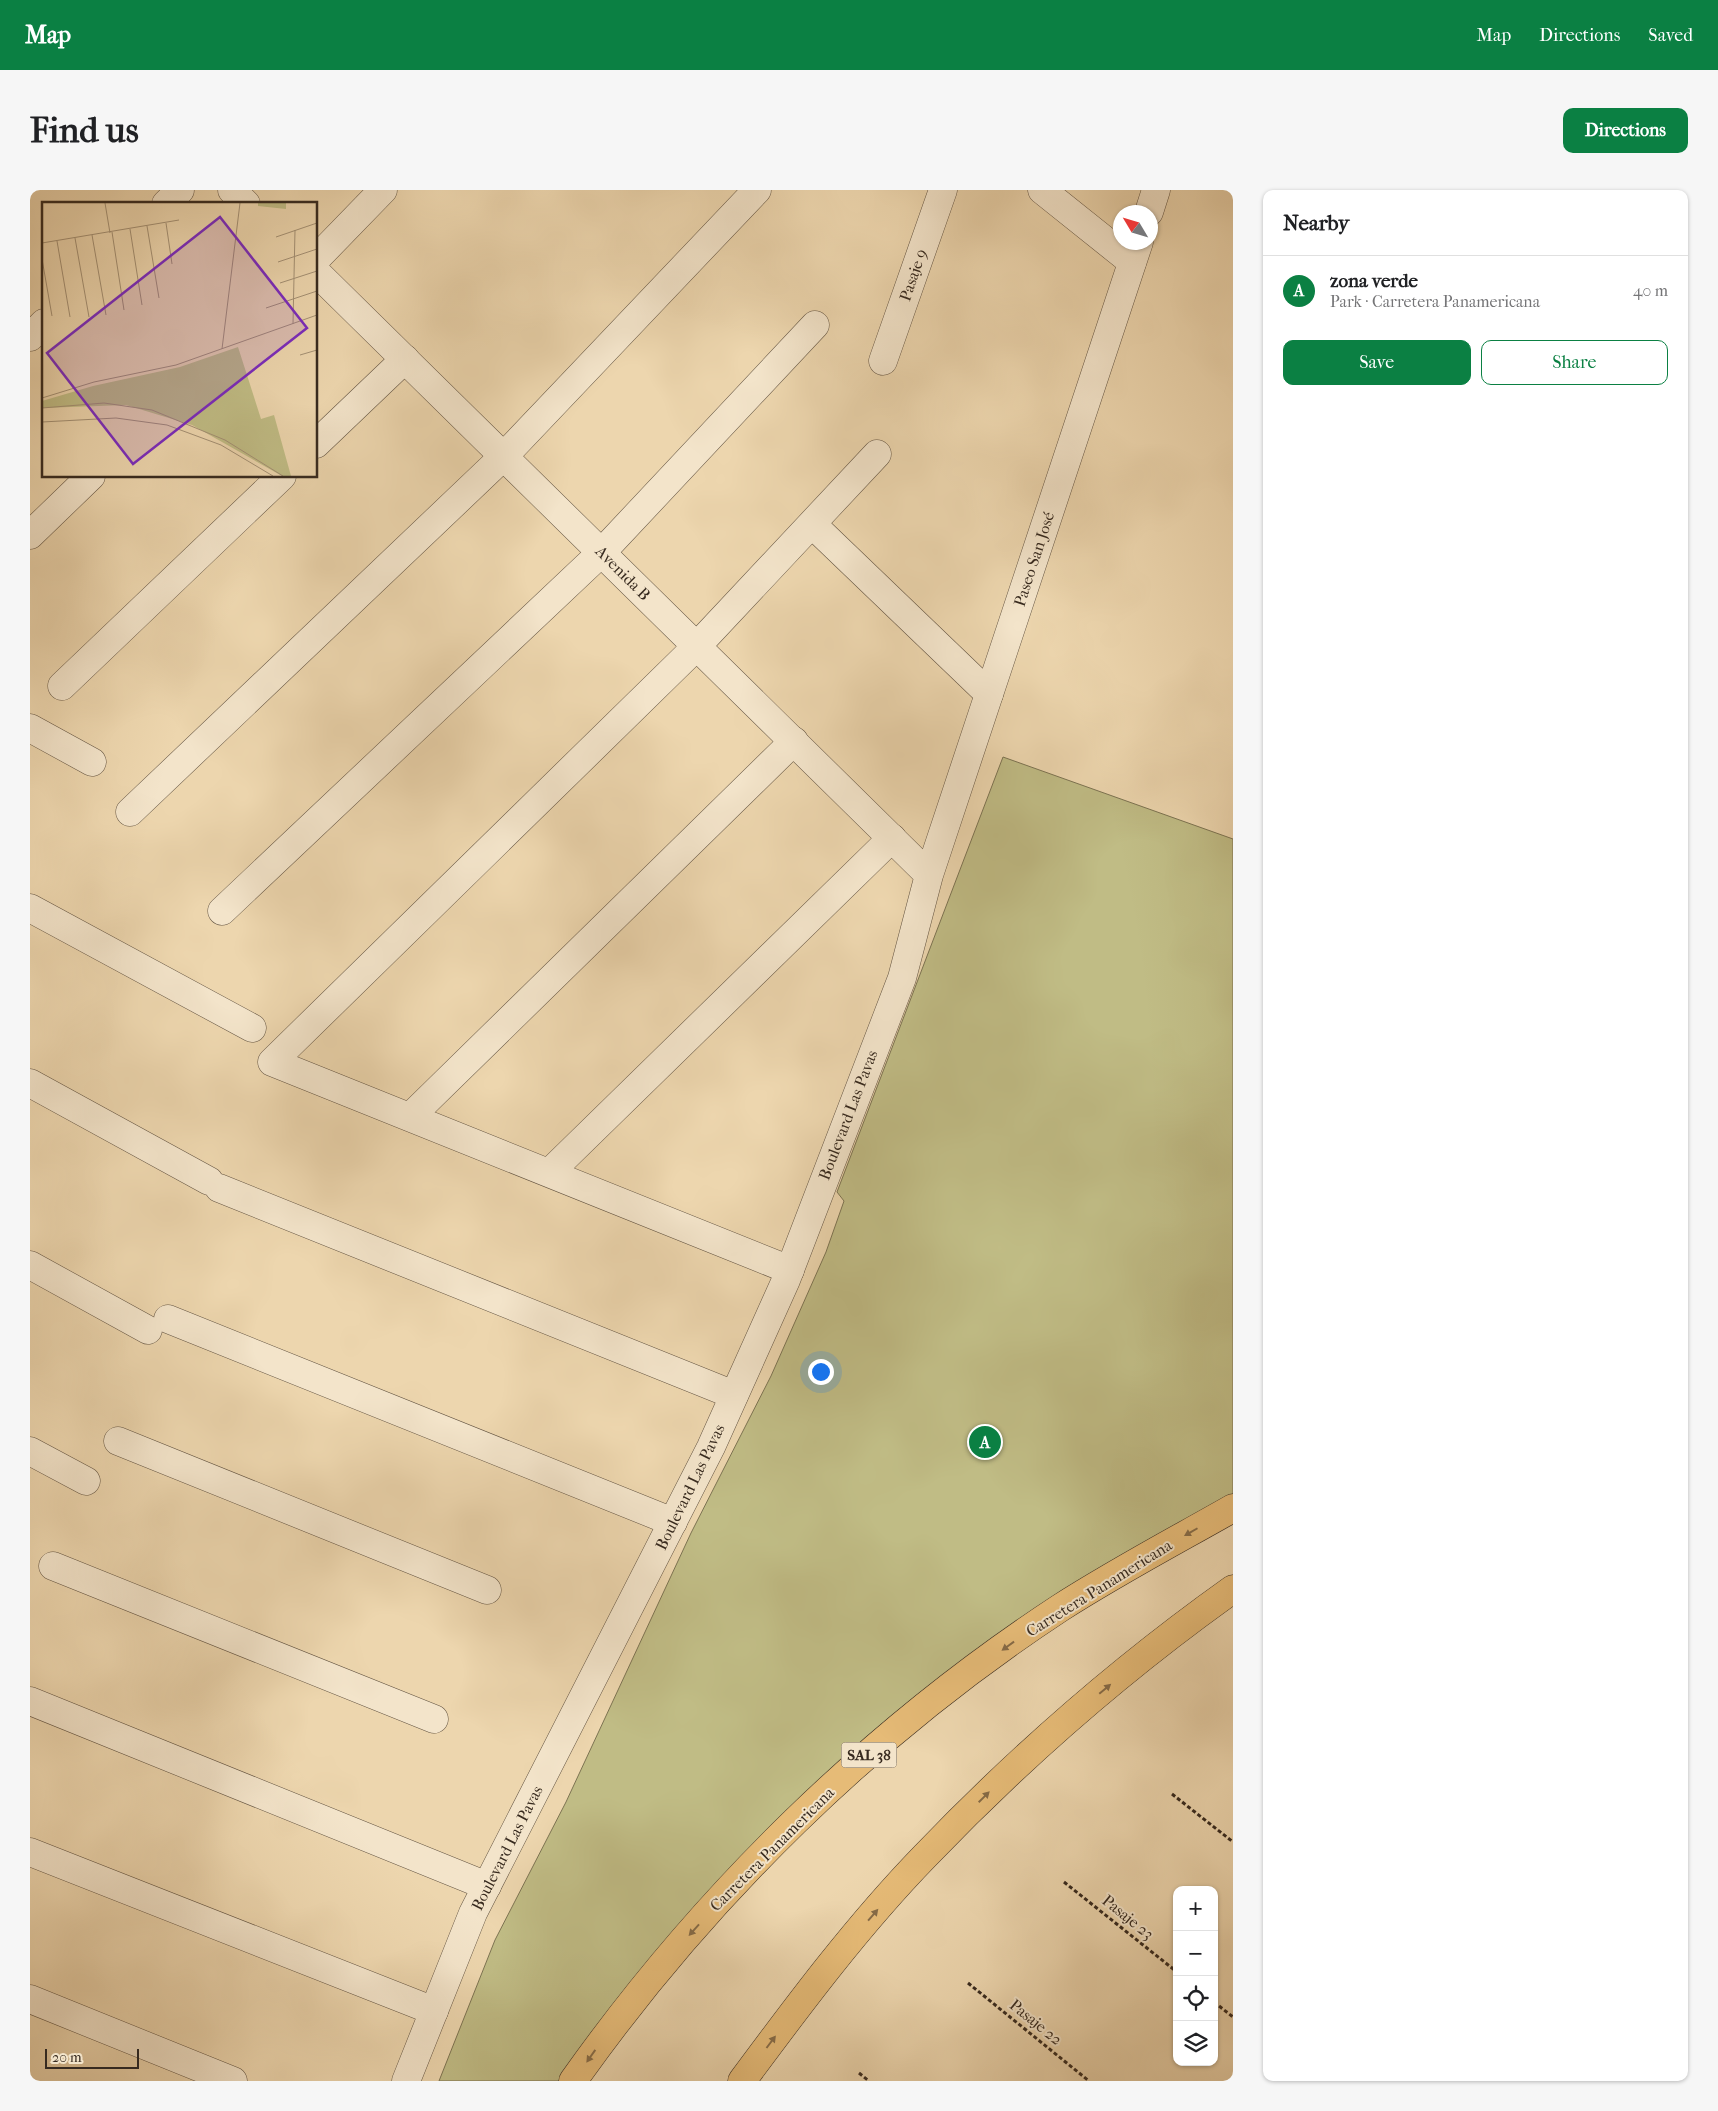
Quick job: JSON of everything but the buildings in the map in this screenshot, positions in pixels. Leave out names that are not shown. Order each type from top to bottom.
[{"type":"highway","name":"Carretera Panamericana","points":[[573,2081],[601,2042],[672,1954],[744,1873],[810,1807],[884,1740],[970,1673],[1061,1608],[1233,1508]]},
{"type":"highway","points":[[742,2081],[840,1954],[924,1857],[957,1823],[997,1783],[1085,1705],[1151,1651],[1233,1589]]},
{"type":"street","points":[[168,202],[180,190]]},
{"type":"street","points":[[232,190],[244,202]]},
{"type":"street","points":[[318,257],[383,190]]},
{"type":"street","points":[[130,812],[504,456],[757,190]]},
{"type":"street","name":"Pasaje 9","points":[[883,360],[943,190]]},
{"type":"street","points":[[1042,190],[1135,252]]},
{"type":"street","points":[[1151,205],[1156,190]]},
{"type":"street","name":"Paseo San José","points":[[929,875],[1135,252]]},
{"type":"street","name":"Avenida B","points":[[318,274],[929,875]]},
{"type":"street","points":[[222,912],[602,552],[815,324]]},
{"type":"street","points":[[30,337],[42,325]]},
{"type":"street","points":[[318,442],[405,359]]},
{"type":"street","points":[[790,1270],[272,1062],[697,646],[877,454]]},
{"type":"street","points":[[30,535],[89,478]]},
{"type":"street","points":[[62,686],[280,478]]},
{"type":"street","points":[[812,524],[989,694]]},
{"type":"street","points":[[30,728],[92,762]]},
{"type":"street","points":[[410,1117],[794,741]]},
{"type":"street","points":[[549,1173],[892,838]]},
{"type":"street","name":"Boulevard Las Pavas","points":[[406,2081],[473,1913],[673,1522],[734,1395],[790,1270],[902,978],[929,875]]},
{"type":"street","points":[[30,908],[252,1028]]},
{"type":"street","points":[[30,1083],[214,1185],[734,1395]]},
{"type":"street","points":[[30,1265],[158,1325],[673,1522]]},
{"type":"street","points":[[118,1441],[487,1590]]},
{"type":"street","points":[[30,1451],[86,1481]]},
{"type":"street","points":[[53,1566],[434,1719]]},
{"type":"street","points":[[30,1701],[488,1886]]},
{"type":"street","points":[[30,1852],[434,2012]]},
{"type":"street","points":[[30,1999],[233,2081]]},
{"type":"path","points":[[1172,1794],[1233,1842]]},
{"type":"path","name":"Pasaje 23","points":[[1064,1882],[1173,1969]]},
{"type":"path","name":"Pasaje 22","points":[[968,1983],[1089,2081]]},
{"type":"path","points":[[1218,2005],[1233,2017]]},
{"type":"path","points":[[859,2073],[869,2081]]},
{"type":"shaded area","points":[[1003,757],[1233,839],[1233,1509],[1069,1603],[799,1818],[573,2081],[439,2081],[495,1940],[566,1802],[691,1533],[771,1376],[826,1252],[844,1201],[837,1192]]},
{"type":"place","name":"zona verde","points":[[985,1442]]}]
